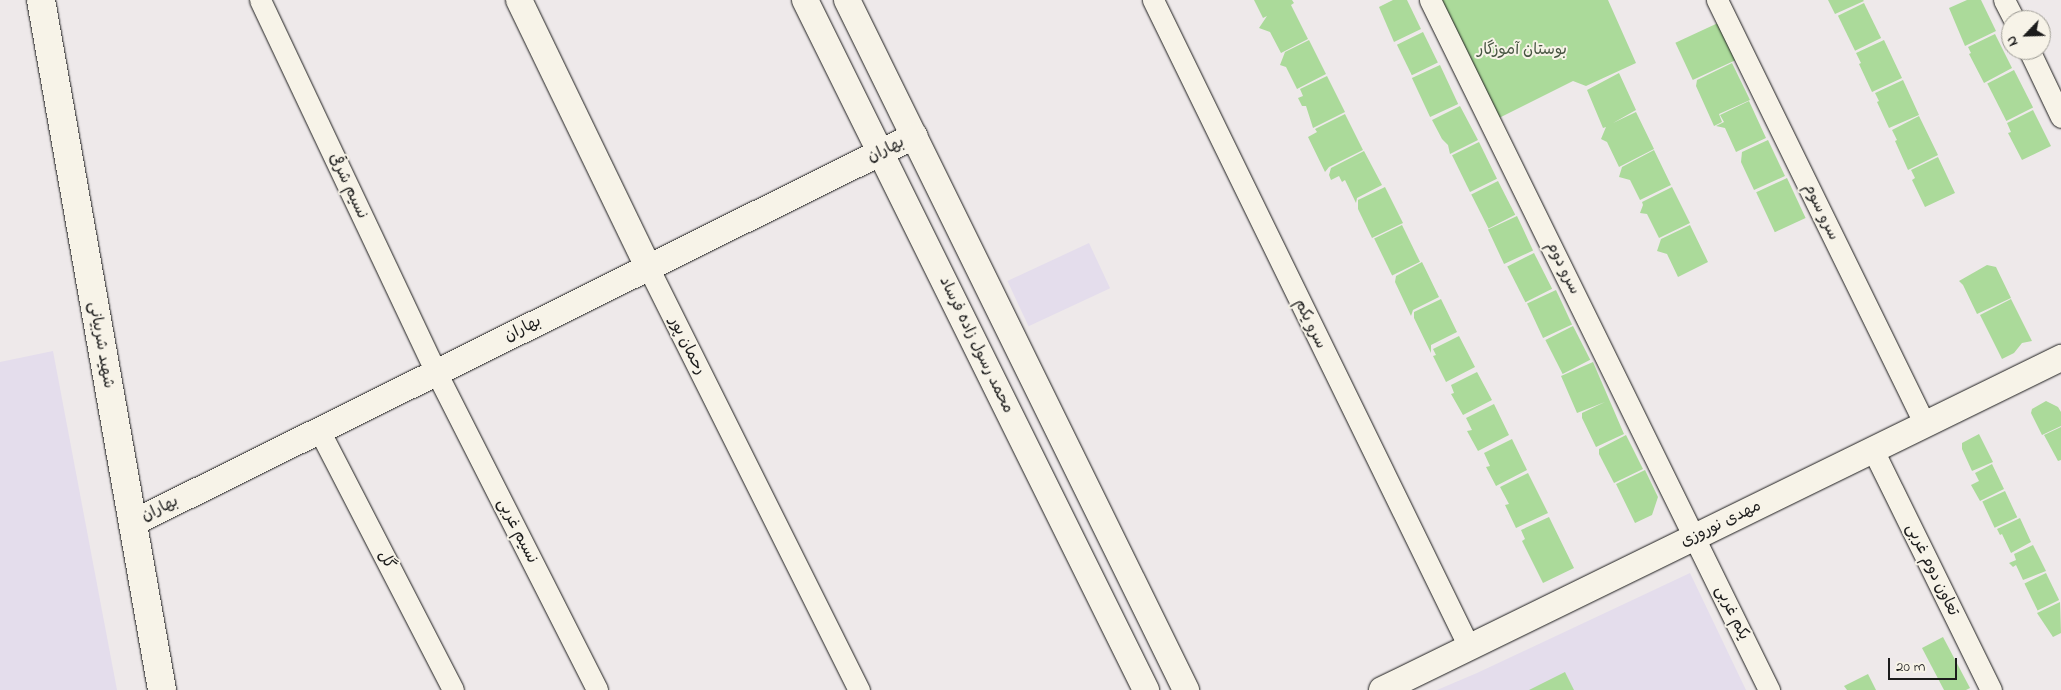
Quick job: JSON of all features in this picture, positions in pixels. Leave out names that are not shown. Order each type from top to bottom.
[{"type":"main road","name":"شهید شربیانی","points":[[41,0],[162,690]]},
{"type":"street","name":"نسیم شرقی","points":[[260,0],[436,372]]},
{"type":"street","name":"رحمان پور","points":[[519,0],[648,267],[859,690]]},
{"type":"street","name":"محمد رسول زاده فرساد","points":[[805,0],[1146,690]]},
{"type":"street","points":[[847,0],[1186,690]]},
{"type":"street","name":"سرو یکم","points":[[1153,0],[1469,647]]},
{"type":"street","name":"سرو دوم","points":[[1430,0],[1695,537]]},
{"type":"street","name":"سرو سوم","points":[[1717,0],[1925,425]]},
{"type":"street","points":[[2033,60],[2061,117]]},
{"type":"street","name":"بهاران","points":[[133,523],[914,136]]},
{"type":"street","name":"مهدی نوروزی","points":[[1382,690],[2061,358]]},
{"type":"street","name":"نسیم غربی","points":[[436,372],[597,690]]},
{"type":"street","points":[[1020,435],[1053,419]]},
{"type":"street","name":"گل","points":[[319,430],[453,690]]},
{"type":"street","name":"تعاون دوم غربی","points":[[1873,450],[1991,690]]},
{"type":"street","name":"یکم غربی","points":[[1695,537],[1770,690]]},
{"type":"shaded area","points":[[1089,243],[1110,288],[1029,326],[1007,281]]},
{"type":"shaded area","points":[[53,351],[117,690],[0,690],[0,362]]},
{"type":"shaded area","points":[[1690,573],[1746,690],[1437,690],[1477,673]]},
{"type":"green space","points":[[1254,0],[1292,0],[1294,3],[1291,5],[1308,39],[1281,53],[1270,32],[1259,28],[1267,16],[1263,18]]},
{"type":"green space","points":[[1393,0],[1407,0],[1421,29],[1394,42],[1379,7]]},
{"type":"green space","name":"بوستان آموزگار","points":[[1439,0],[1608,0],[1636,63],[1586,86],[1573,81],[1497,119]]},
{"type":"green space","points":[[1828,0],[1863,0],[1864,1],[1835,14]]},
{"type":"green space","points":[[1967,0],[1981,0],[1996,31],[1965,46],[1949,8]]},
{"type":"green space","points":[[1864,3],[1881,38],[1855,51],[1838,16]]},
{"type":"green space","points":[[1718,23],[1735,60],[1693,80],[1675,43]]},
{"type":"green space","points":[[1423,32],[1438,63],[1412,75],[1397,45]]},
{"type":"green space","points":[[1995,34],[2001,46],[2001,60],[2008,60],[2012,68],[1984,83],[1969,54],[1971,53],[1968,47]]},
{"type":"green space","points":[[1309,40],[1326,74],[1297,89],[1286,67],[1280,65],[1285,52]]},
{"type":"green space","points":[[1884,40],[1902,78],[1872,92],[1856,53]]},
{"type":"green space","points":[[1732,63],[1750,100],[1719,114],[1722,122],[1714,126],[1696,86],[1697,80]]},
{"type":"green space","points":[[1440,65],[1458,104],[1430,117],[1412,78]]},
{"type":"green space","points":[[2014,70],[2033,107],[2006,121],[1987,84]]},
{"type":"green space","points":[[1619,73],[1636,110],[1613,123],[1636,112],[1654,149],[1619,167],[1607,142],[1601,139],[1606,127],[1603,128],[1587,90]]},
{"type":"green space","points":[[1327,76],[1345,112],[1313,128],[1306,106],[1302,106],[1298,98],[1303,96],[1300,89]]},
{"type":"green space","points":[[1903,80],[1919,115],[1889,128],[1875,93]]},
{"type":"green space","points":[[1749,101],[1766,138],[1736,152],[1725,128],[1716,126],[1724,122],[1720,115]]},
{"type":"green space","points":[[1460,106],[1478,140],[1450,154],[1448,145],[1442,139],[1432,120]]},
{"type":"green space","points":[[2033,110],[2051,146],[2022,160],[2008,133],[2011,132],[2007,123]]},
{"type":"green space","points":[[1345,114],[1363,150],[1329,167],[1325,172],[1308,137],[1317,132],[1315,129]]},
{"type":"green space","points":[[1919,116],[1938,155],[1908,170],[1892,130]]},
{"type":"green space","points":[[1768,140],[1785,176],[1754,190],[1741,162],[1742,152]]},
{"type":"green space","points":[[1479,142],[1497,179],[1470,192],[1452,155]]},
{"type":"green space","points":[[1654,150],[1671,185],[1640,200],[1630,180],[1619,177],[1622,167]]},
{"type":"green space","points":[[1364,151],[1382,185],[1357,198],[1356,203],[1345,180],[1342,182],[1339,176],[1331,180],[1329,175],[1331,168]]},
{"type":"green space","points":[[1938,157],[1955,193],[1925,207],[1912,180],[1915,178],[1911,170]]},
{"type":"green space","points":[[1787,178],[1806,218],[1775,232],[1756,192]]},
{"type":"green space","points":[[1498,181],[1515,215],[1489,228],[1471,195]]},
{"type":"green space","points":[[1385,187],[1403,223],[1372,238],[1358,209],[1358,200]]},
{"type":"green space","points":[[1672,187],[1690,223],[1659,238],[1647,214],[1640,213],[1643,205],[1642,202]]},
{"type":"green space","points":[[1517,216],[1533,250],[1504,264],[1488,230]]},
{"type":"green space","points":[[1402,225],[1420,262],[1392,275],[1374,239]]},
{"type":"green space","points":[[1690,225],[1708,262],[1678,277],[1667,254],[1657,251],[1661,239]]},
{"type":"green space","points":[[1534,253],[1552,289],[1525,302],[1507,267]]},
{"type":"green space","points":[[1422,262],[1439,297],[1413,310],[1411,316],[1395,282],[1396,276]]},
{"type":"green space","points":[[1987,265],[1996,267],[2011,298],[1977,314],[1963,285],[1959,281]]},
{"type":"green space","points":[[1556,290],[1572,324],[1543,338],[1527,304]]},
{"type":"green space","points":[[1441,299],[1457,332],[1431,345],[1431,353],[1414,318],[1414,312]]},
{"type":"green space","points":[[2011,299],[2032,341],[2022,343],[2014,353],[2002,359],[1980,315]]},
{"type":"green space","points":[[1573,326],[1590,360],[1563,374],[1545,340]]},
{"type":"green space","points":[[1459,336],[1475,367],[1446,382],[1433,356],[1436,355],[1433,349]]},
{"type":"green space","points":[[1593,362],[1624,434],[1596,447],[1582,418],[1582,413],[1605,402],[1577,413],[1561,376]]},
{"type":"green space","points":[[1477,372],[1492,400],[1463,415],[1451,394],[1454,393],[1451,385]]},
{"type":"green space","points":[[2046,401],[2058,407],[2061,412],[2061,426],[2042,435],[2031,413],[2032,409]]},
{"type":"green space","points":[[1494,404],[1509,435],[1478,451],[1467,431],[1472,430],[1466,418]]},
{"type":"green space","points":[[2061,427],[2061,460],[2058,461],[2044,435]]},
{"type":"green space","points":[[1979,434],[1993,462],[1972,471],[1962,449],[1962,443]]},
{"type":"green space","points":[[1626,435],[1643,469],[1614,483],[1599,454],[1599,449]]},
{"type":"green space","points":[[1512,439],[1527,470],[1496,486],[1486,467],[1490,466],[1484,453]]},
{"type":"green space","points":[[1992,464],[2004,489],[1980,501],[1971,485],[1979,481],[1975,473]]},
{"type":"green space","points":[[1645,470],[1658,497],[1652,515],[1635,523],[1616,484]]},
{"type":"green space","points":[[1528,473],[1548,513],[1516,528],[1505,505],[1509,504],[1500,487]]},
{"type":"green space","points":[[2005,491],[2017,517],[1995,528],[1982,502]]},
{"type":"green space","points":[[1549,517],[1574,568],[1543,583],[1522,541],[1525,539],[1521,530]]},
{"type":"green space","points":[[2020,518],[2031,542],[2011,553],[2002,534],[2000,535],[1997,529]]},
{"type":"green space","points":[[2033,545],[2046,571],[2023,580],[2016,565],[2013,567],[2009,563],[2016,560],[2014,554]]},
{"type":"green space","points":[[2046,573],[2059,600],[2038,610],[2024,584]]},
{"type":"green space","points":[[2060,602],[2061,633],[2053,637],[2037,613]]},
{"type":"green space","points":[[1943,637],[1970,688],[1966,690],[1944,690],[1922,648]]},
{"type":"green space","points":[[1565,672],[1574,690],[1529,690]]},
{"type":"green space","points":[[1868,674],[1876,690],[1847,690],[1844,686]]}]
